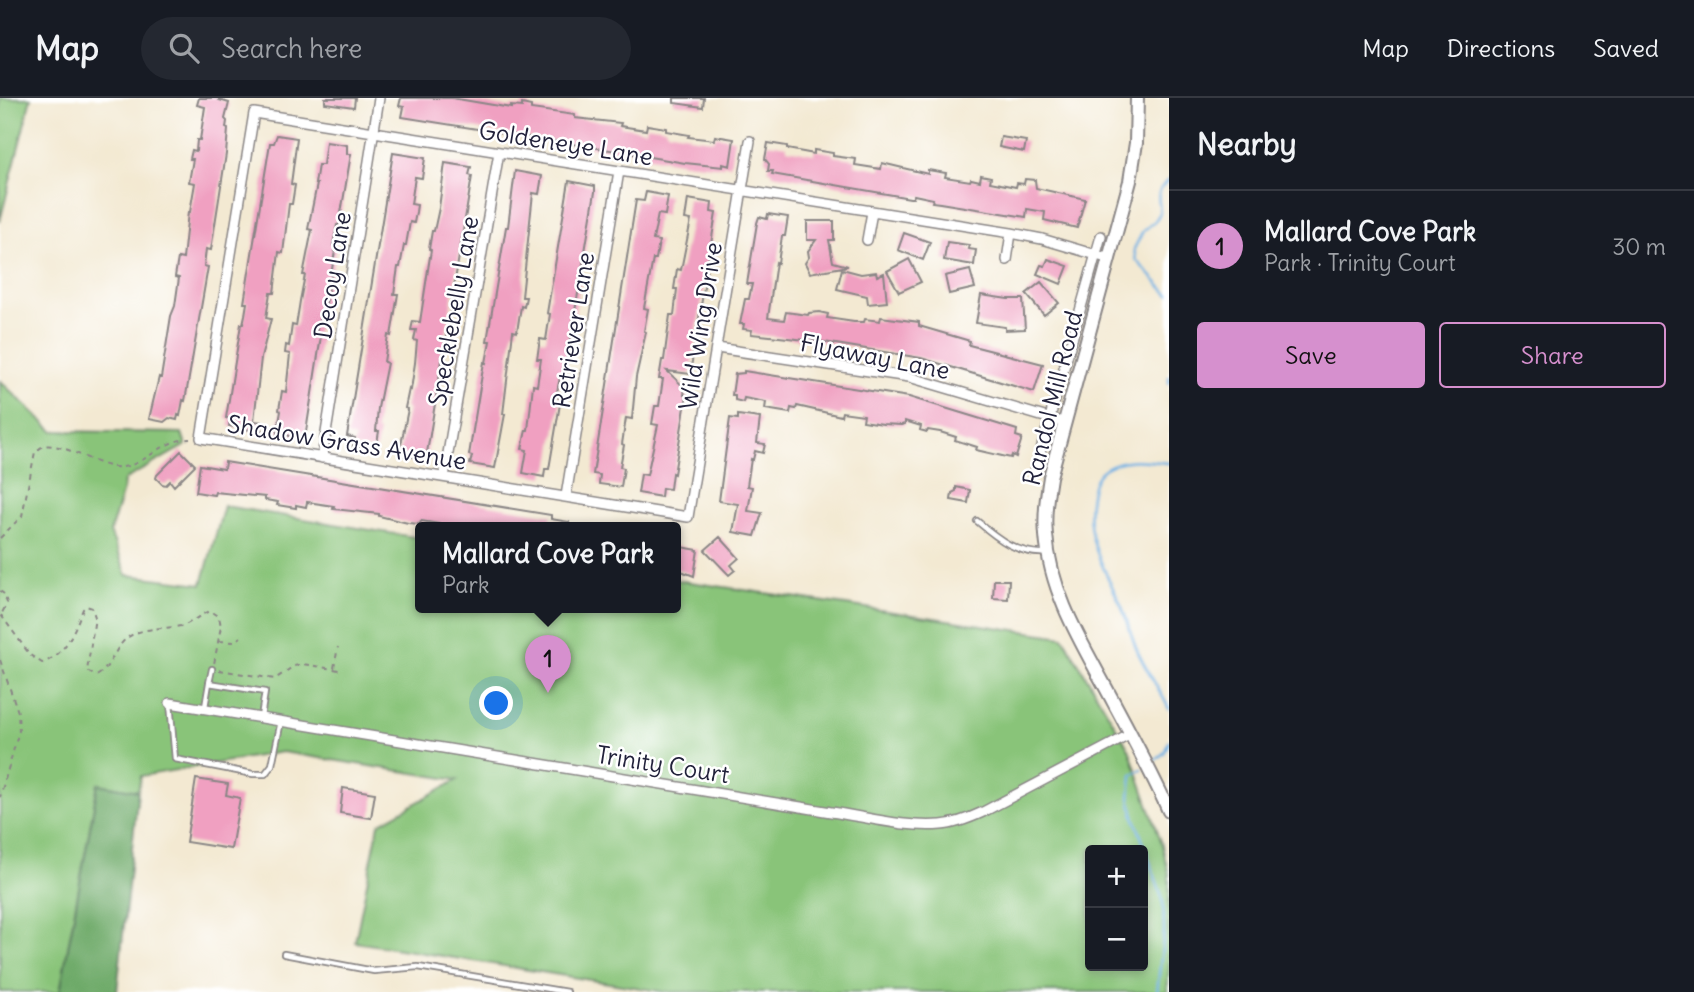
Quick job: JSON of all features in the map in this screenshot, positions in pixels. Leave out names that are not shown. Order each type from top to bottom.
[{"type":"main road","name":"Randol Mill Road","points":[[1137,98],[1136,143],[1130,181],[1050,477],[1045,511],[1048,553],[1065,610],[1169,811]]},
{"type":"street","name":"Decoy Lane","points":[[322,457],[379,98]]},
{"type":"street","name":"Goldeneye Lane","points":[[254,113],[1011,233],[1110,259]]},
{"type":"street","name":"Shadow Grass Avenue","points":[[254,113],[201,438],[688,517]]},
{"type":"street","name":"Wild Wing Drive","points":[[688,517],[750,141]]},
{"type":"street","name":"Specklebelly Lane","points":[[444,477],[499,152]]},
{"type":"street","name":"Retriever Lane","points":[[566,496],[619,171]]},
{"type":"street","points":[[867,240],[872,212]]},
{"type":"street","points":[[1007,260],[1011,233]]},
{"type":"street","name":"Randol Mill Road","points":[[1035,471],[1101,236]]},
{"type":"street","name":"Flyaway Lane","points":[[717,348],[909,377],[1065,423]]},
{"type":"street","name":"Trinity Court","points":[[170,703],[831,812],[942,825],[983,813],[1131,734]]},
{"type":"lane","points":[[977,521],[1013,547],[1035,554],[1048,553]]},
{"type":"lane","points":[[205,708],[212,669]]},
{"type":"lane","points":[[209,683],[265,692],[261,718]]},
{"type":"lane","points":[[170,703],[175,759],[253,774],[265,774],[272,765],[281,721]]},
{"type":"lane","points":[[284,954],[374,971],[418,967],[568,992]]},
{"type":"path","points":[[0,538],[22,516],[35,452],[43,446],[56,447],[116,468],[130,467],[169,442],[201,438]]},
{"type":"path","points":[[0,590],[7,603],[0,615],[30,655],[42,663],[55,658],[67,645],[83,609],[86,606],[92,608],[95,617],[87,671],[96,676],[102,674],[114,653],[128,637],[142,631],[185,625],[200,614],[210,611],[219,617],[221,626],[212,669],[275,679],[294,666],[303,664],[338,670]]},
{"type":"path","points":[[218,641],[234,642],[241,637]]},
{"type":"path","points":[[334,669],[338,647]]},
{"type":"path","points":[[0,660],[18,712],[19,731],[0,797]]},
{"type":"green space","points":[[0,98],[31,98],[0,221]]},
{"type":"green space","points":[[0,381],[53,431],[182,433],[186,445],[124,480],[110,532],[127,575],[202,584],[224,506],[415,537],[415,613],[681,613],[681,581],[1063,637],[1129,749],[1161,841],[1169,874],[1167,992],[665,992],[355,942],[379,824],[457,780],[282,752],[141,776],[138,791],[98,784],[60,992],[0,992]]},
{"type":"green space","points":[[98,784],[138,791],[117,992],[60,992]]},
{"type":"building","points":[[199,98],[220,98],[219,100],[229,103],[225,119],[228,129],[226,154],[211,250],[206,249],[204,266],[208,267],[185,401],[183,400],[177,420],[169,418],[164,422],[149,419],[159,377],[161,378],[179,278],[175,277],[178,258],[183,259],[188,212],[195,183],[189,182],[193,159],[190,159],[192,150],[196,151],[197,140],[200,140],[205,107],[197,105]]},
{"type":"building","points":[[325,98],[355,98],[354,107],[325,103]]},
{"type":"building","points":[[401,98],[452,98],[511,108],[522,107],[522,104],[531,106],[531,109],[575,115],[575,118],[621,123],[620,126],[646,130],[647,125],[666,128],[666,131],[689,135],[688,137],[714,140],[715,136],[734,139],[730,166],[685,163],[632,154],[633,150],[617,148],[616,151],[402,117],[404,107],[399,106]]},
{"type":"building","points":[[674,98],[704,98],[703,107],[674,103]]},
{"type":"building","points":[[277,135],[297,138],[291,184],[295,185],[292,204],[289,204],[283,253],[279,252],[274,293],[270,293],[266,318],[271,319],[261,358],[254,421],[263,422],[261,432],[229,426],[230,419],[226,418],[241,324],[247,303],[244,303],[270,143],[274,143]]},
{"type":"building","points":[[1001,137],[1026,141],[1024,152],[999,147]]},
{"type":"building","points":[[326,142],[347,145],[347,154],[351,154],[333,245],[336,245],[323,319],[319,319],[316,335],[321,336],[305,438],[277,434],[282,391],[286,392],[290,354],[285,353],[286,345],[289,346],[292,325],[296,326],[312,230],[308,229],[318,165],[323,165]]},
{"type":"building","points":[[768,143],[814,154],[814,150],[833,153],[833,156],[856,159],[855,165],[881,169],[882,163],[928,174],[928,170],[946,173],[945,177],[970,181],[980,181],[981,175],[991,177],[990,182],[1016,187],[1017,183],[1024,184],[1025,179],[1035,180],[1036,188],[1085,199],[1077,228],[1044,220],[1045,212],[1027,209],[1026,217],[932,202],[933,199],[914,195],[910,198],[772,174],[773,171],[768,171],[769,164],[765,159]]},
{"type":"building","points":[[393,153],[425,158],[422,178],[415,177],[411,204],[417,205],[414,223],[410,222],[398,267],[394,294],[398,294],[384,362],[387,363],[378,408],[376,450],[353,447],[355,438],[347,436]]},
{"type":"building","points":[[445,163],[471,167],[469,175],[472,176],[426,459],[399,455],[408,409],[405,408],[415,363],[416,330],[411,330],[413,321],[420,322],[431,250],[429,249],[439,208]]},
{"type":"building","points":[[515,171],[542,176],[539,194],[533,193],[522,297],[526,297],[524,307],[521,306],[517,332],[513,331],[505,414],[495,468],[470,464],[472,456],[469,455],[490,341],[487,341],[508,227]]},
{"type":"building","points":[[569,181],[595,186],[595,192],[564,377],[560,377],[556,397],[561,398],[549,469],[545,469],[544,477],[523,473],[527,450],[522,449],[528,430],[533,385],[537,386],[541,359],[537,359],[540,339],[546,340],[550,314],[547,313]]},
{"type":"building","points":[[646,192],[668,196],[665,215],[658,214],[653,240],[659,241],[644,308],[648,309],[646,332],[636,377],[632,419],[626,418],[620,467],[624,468],[621,487],[599,484],[600,475],[593,474],[636,200],[644,201]]},
{"type":"building","points":[[688,199],[712,203],[711,212],[716,213],[690,374],[667,371],[685,388],[684,395],[687,395],[674,474],[672,473],[670,489],[662,488],[661,497],[638,493],[641,474],[647,475],[658,425],[652,424],[655,406],[659,406],[663,379],[659,379],[670,315],[674,315],[677,269],[681,270],[691,220],[685,219]]},
{"type":"building","points":[[768,214],[788,217],[778,263],[776,262],[768,318],[784,320],[786,312],[808,315],[819,312],[828,314],[827,318],[854,322],[864,322],[865,319],[880,321],[881,317],[919,322],[919,326],[970,341],[969,345],[1043,364],[1034,392],[921,358],[824,342],[751,334],[752,330],[743,329],[744,324],[740,324],[745,299],[749,299],[752,284],[747,284],[757,223],[759,217],[767,219]]},
{"type":"building","points":[[807,221],[834,221],[834,240],[829,240],[833,262],[848,266],[810,273],[805,263],[809,257],[808,251],[816,240],[807,240]]},
{"type":"building","points":[[904,233],[930,242],[923,260],[898,250]]},
{"type":"building","points":[[947,242],[969,245],[968,249],[976,250],[974,265],[944,260]]},
{"type":"building","points":[[909,259],[921,282],[899,292],[887,271]]},
{"type":"building","points":[[1048,259],[1068,266],[1061,284],[1037,274]]},
{"type":"building","points":[[842,269],[861,274],[876,272],[877,276],[884,273],[887,302],[868,304],[867,296],[837,289]]},
{"type":"building","points":[[970,270],[975,288],[949,294],[945,276]]},
{"type":"building","points":[[1041,282],[1059,303],[1044,315],[1026,294]]},
{"type":"building","points":[[981,295],[1023,299],[1025,329],[1005,330],[1005,327],[976,323]]},
{"type":"building","points":[[744,371],[909,397],[1017,430],[1016,436],[1022,438],[1016,457],[1012,455],[1011,458],[976,450],[977,447],[955,440],[956,437],[920,430],[921,426],[905,421],[905,424],[901,425],[883,424],[863,421],[864,415],[842,412],[841,416],[797,406],[796,409],[791,408],[790,413],[765,409],[766,402],[744,398],[743,402],[735,400],[735,395],[732,395],[735,374]]},
{"type":"building","points":[[738,415],[760,418],[757,443],[765,444],[763,453],[755,451],[753,460],[751,459],[747,486],[752,487],[748,511],[762,513],[755,536],[733,532],[738,504],[719,501],[730,418],[738,419]]},
{"type":"building","points":[[181,451],[195,465],[174,486],[170,481],[166,485],[162,484],[156,478],[157,475]]},
{"type":"building","points":[[225,462],[551,515],[551,519],[569,522],[421,521],[415,524],[379,514],[333,509],[334,506],[307,502],[306,507],[296,505],[296,508],[277,505],[278,502],[265,500],[265,497],[196,492],[200,465],[224,469]]},
{"type":"building","points":[[956,487],[970,490],[968,503],[951,500]]},
{"type":"building","points":[[720,537],[739,558],[731,565],[735,570],[729,575],[705,550]]},
{"type":"building","points":[[681,547],[698,550],[694,576],[681,571]]},
{"type":"building","points":[[994,580],[1009,580],[1008,599],[993,598]]},
{"type":"building","points":[[196,779],[228,784],[226,795],[240,798],[231,849],[186,842]]},
{"type":"building","points":[[343,788],[375,793],[371,818],[340,813]]},
{"type":"waterway","points":[[1169,179],[1159,192],[1160,213],[1143,231],[1134,249],[1136,260],[1169,295]]},
{"type":"waterway","points":[[1169,377],[1169,383]]},
{"type":"waterway","points":[[1169,463],[1129,461],[1106,468],[1094,483],[1089,510],[1097,553],[1122,607],[1136,648],[1169,709]]},
{"type":"waterway","points":[[1151,763],[1164,753],[1169,741]]},
{"type":"waterway","points":[[1142,769],[1132,775],[1130,797],[1163,900],[1164,931],[1157,992]]},
{"type":"place","name":"Mallard Cove Park","points":[[548,693]]}]
